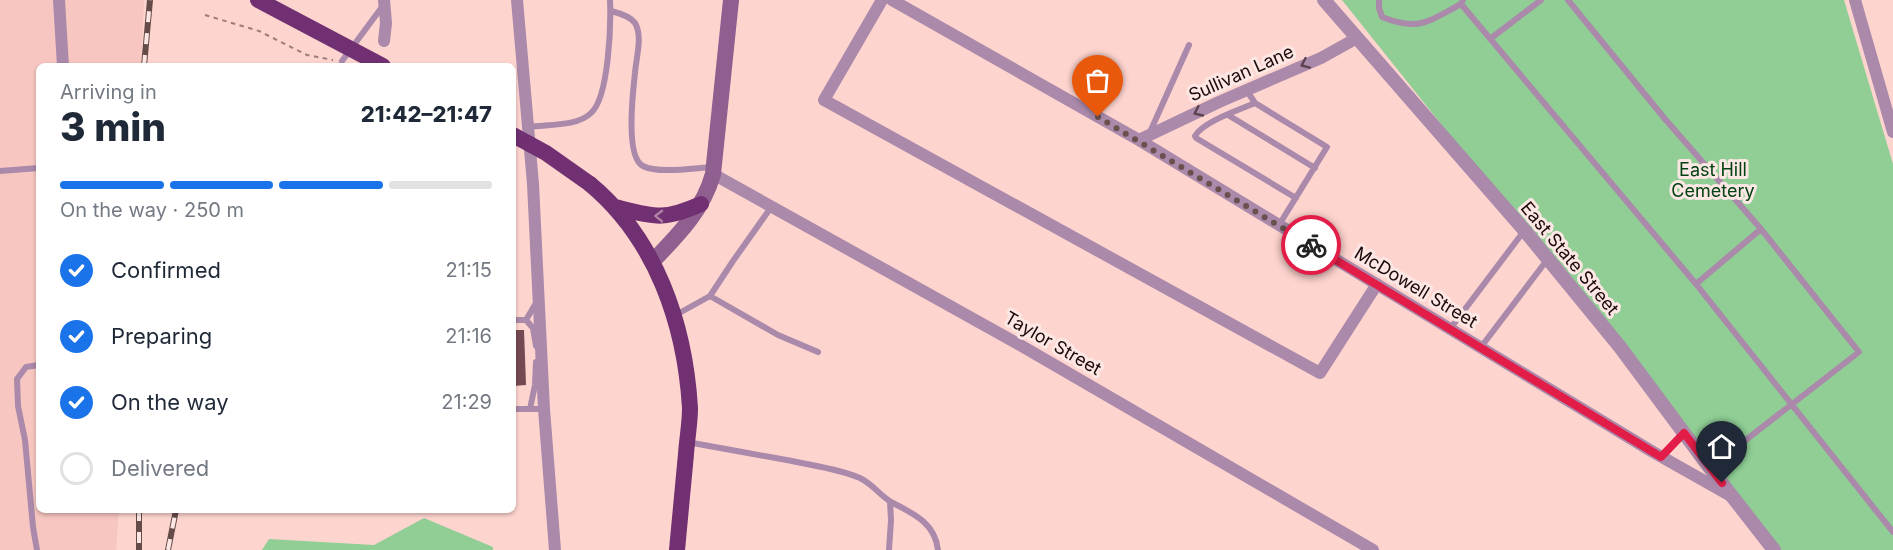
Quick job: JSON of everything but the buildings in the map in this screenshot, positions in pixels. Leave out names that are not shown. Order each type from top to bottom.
[{"type":"highway","points":[[258,0],[377,63]]},
{"type":"highway","points":[[520,131],[590,184],[615,207],[653,261],[674,316],[681,335],[690,410],[677,550]]},
{"type":"highway","points":[[615,207],[647,215],[668,216],[701,204]]},
{"type":"main road","points":[[653,261],[688,223],[701,204],[713,170],[731,0]]},
{"type":"street","points":[[58,0],[63,63]]},
{"type":"street","points":[[517,0],[520,131],[533,184],[537,301],[555,550]]},
{"type":"street","points":[[882,0],[824,100],[1320,373],[1377,284]]},
{"type":"street","name":"McDowell Street","points":[[892,0],[1144,138],[1279,225],[1661,457],[1734,498]]},
{"type":"street","name":"East State Street","points":[[1324,0],[1548,259],[1620,347],[1774,550]]},
{"type":"street","points":[[1855,0],[1893,132]]},
{"type":"street","points":[[384,2],[386,22],[384,41]]},
{"type":"street","name":"Sullivan Lane","points":[[1144,138],[1219,102],[1321,58],[1357,38]]},
{"type":"street","name":"Taylor Street","points":[[713,170],[1373,550]]},
{"type":"lane","points":[[520,131],[577,121],[592,113],[600,100],[606,72],[611,25],[610,0]]},
{"type":"lane","points":[[1379,0],[1382,17],[1412,25],[1424,24],[1462,2],[1490,39],[1696,284],[1893,532]]},
{"type":"lane","points":[[1490,39],[1540,0]]},
{"type":"lane","points":[[1568,0],[1665,119],[1761,229],[1859,351],[1710,468]]},
{"type":"lane","points":[[342,61],[384,2]]},
{"type":"lane","points":[[611,11],[634,21],[639,33],[634,79],[632,139],[640,165],[651,170],[713,170]]},
{"type":"lane","points":[[1144,138],[1190,45]]},
{"type":"lane","points":[[1248,91],[1255,103],[1325,144],[1326,150],[1279,225]]},
{"type":"lane","points":[[1255,103],[1199,130],[1195,135],[1196,138],[1296,198]]},
{"type":"lane","points":[[1228,115],[1315,168]]},
{"type":"lane","points":[[0,171],[36,168]]},
{"type":"lane","points":[[674,316],[710,296],[772,206]]},
{"type":"lane","points":[[1696,284],[1761,229]]},
{"type":"lane","points":[[1450,329],[1525,231]]},
{"type":"lane","points":[[1481,348],[1548,259]]},
{"type":"lane","points":[[710,296],[778,335],[818,352]]},
{"type":"lane","points":[[526,320],[537,301]]},
{"type":"lane","points":[[516,320],[526,320],[533,328],[536,344],[535,385],[530,409]]},
{"type":"lane","points":[[36,365],[26,367],[18,379],[18,406],[25,440],[37,550]]},
{"type":"lane","points":[[516,409],[544,409]]},
{"type":"lane","points":[[1661,457],[1684,433]]},
{"type":"lane","points":[[687,442],[841,471],[861,479],[890,502],[911,512],[928,524],[937,539],[938,550]]},
{"type":"lane","points":[[889,550],[890,502]]},
{"type":"path","points":[[205,15],[259,31],[307,54],[342,61]]},
{"type":"shaded area","points":[[0,0],[144,0],[141,63],[36,63],[36,513],[119,513],[116,550],[0,550]]},
{"type":"green space","name":"East Hill Cemetery","points":[[1342,0],[1844,0],[1893,164],[1893,550],[1781,550]]},
{"type":"green space","points":[[424,518],[493,547],[493,550],[262,550],[269,539],[374,545]]},
{"type":"railway","points":[[144,63],[150,0]]},
{"type":"railway","points":[[139,513],[139,550]]},
{"type":"railway","points":[[168,550],[175,513]]},
{"type":"way so far","points":[[1098,117],[1311,245]]},
{"type":"route","points":[[1311,245],[1661,457],[1684,433],[1722,483]]}]
